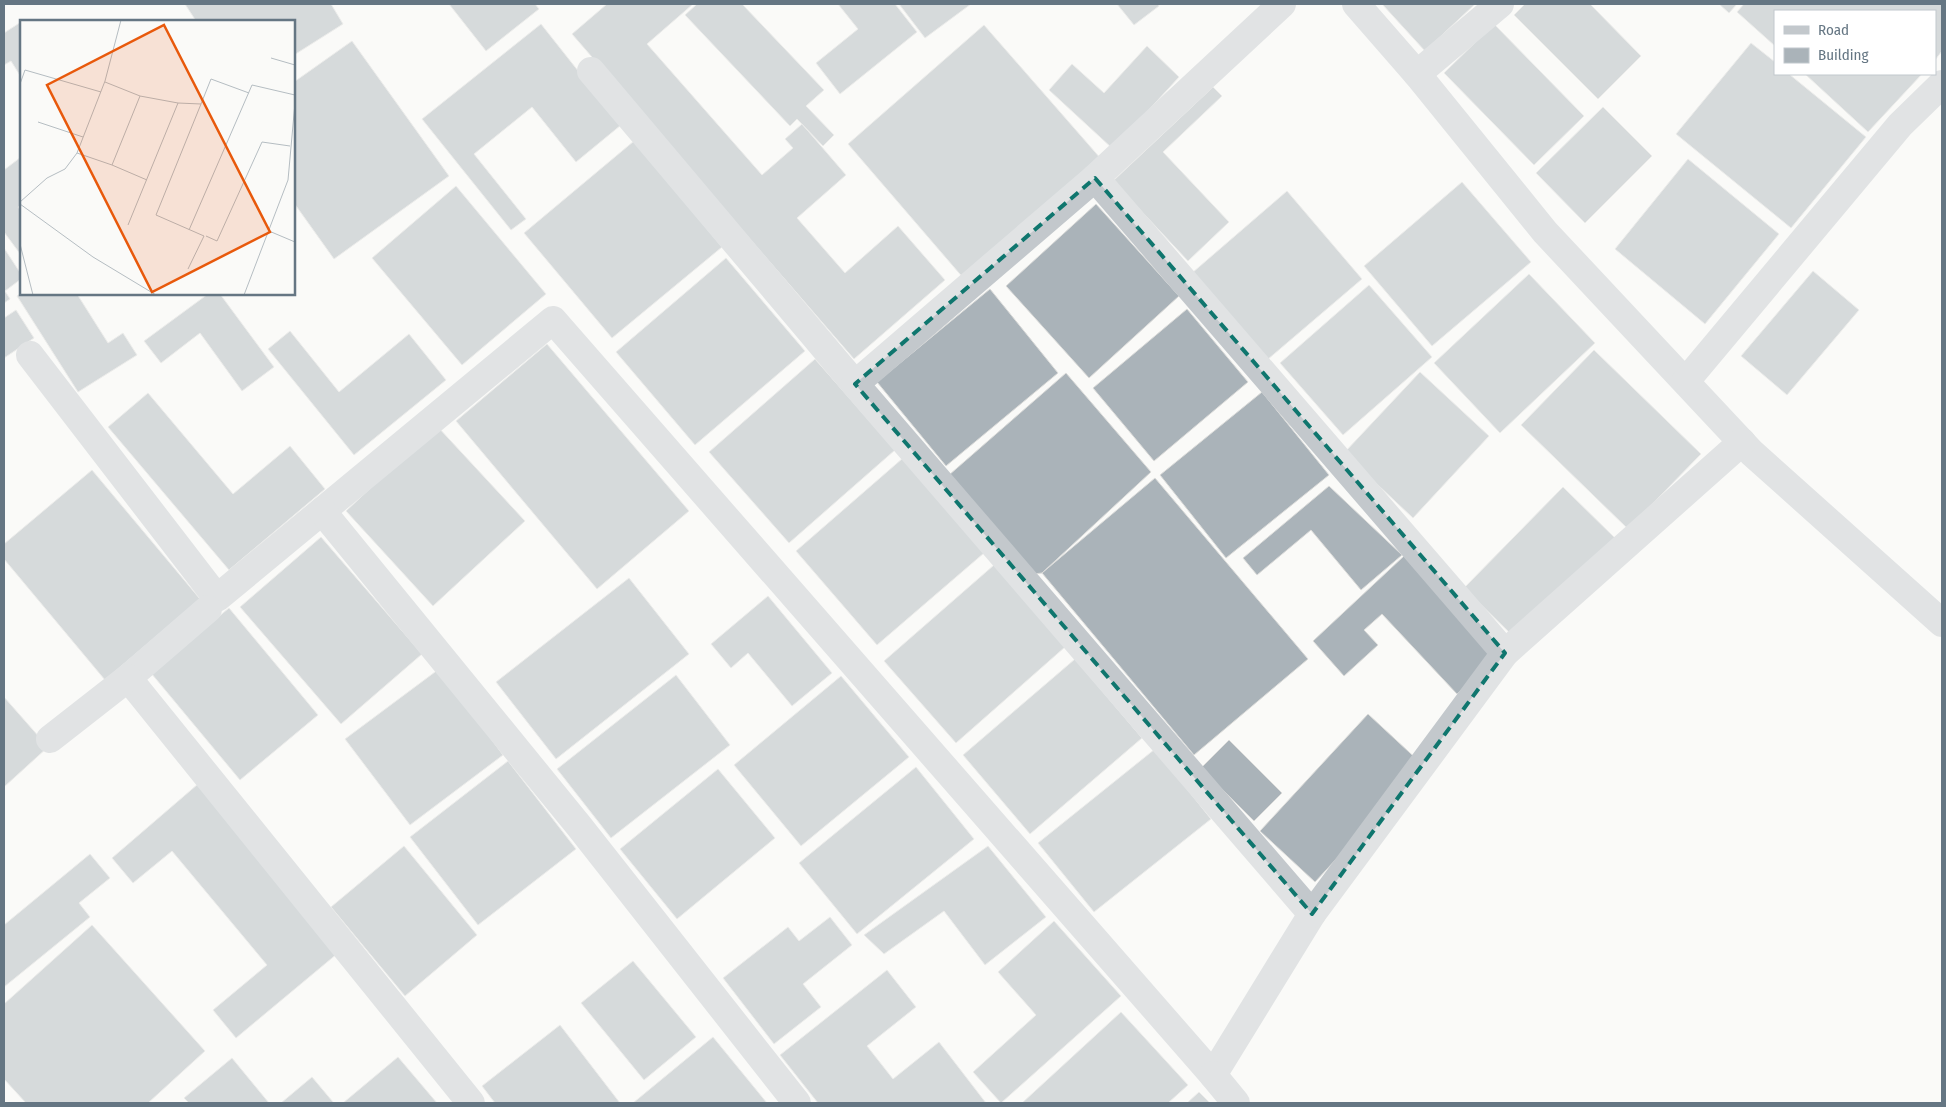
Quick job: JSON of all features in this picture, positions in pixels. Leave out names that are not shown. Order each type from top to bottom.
[{"type":"street","points":[[855,384],[1095,178],[1282,4]]},
{"type":"street","points":[[1356,4],[1417,74],[1545,232],[1752,453],[1942,623]]},
{"type":"street","points":[[1417,74],[1500,4]]},
{"type":"street","points":[[591,71],[855,384],[1312,914]]},
{"type":"street","points":[[1686,381],[1900,125],[1942,84]]},
{"type":"street","points":[[1095,178],[1505,653]]},
{"type":"street","points":[[30,355],[217,598],[553,320],[1236,1103]]},
{"type":"street","points":[[1213,1075],[1312,914],[1505,653],[1742,442]]},
{"type":"street","points":[[322,511],[585,834],[797,1103]]},
{"type":"street","points":[[50,738],[128,678],[208,609]]},
{"type":"street","points":[[128,678],[471,1103]]},
{"type":"highlighted area","points":[[1095,178],[1505,653],[1312,914],[855,384]]},
{"type":"building","points":[[185,4],[331,4],[343,24],[295,54],[295,20],[195,20]]},
{"type":"building","points":[[449,4],[535,4],[539,9],[486,51]]},
{"type":"building","points":[[607,4],[693,4],[647,44],[762,175],[793,148],[785,139],[802,124],[846,175],[797,218],[845,273],[898,226],[945,280],[854,359],[572,34]]},
{"type":"building","points":[[697,4],[742,4],[824,90],[806,106],[834,135],[823,146],[797,119],[790,126],[685,15]]},
{"type":"building","points":[[838,4],[895,4],[917,32],[840,94],[816,63],[858,29]]},
{"type":"building","points":[[899,4],[971,4],[925,38]]},
{"type":"building","points":[[1117,4],[1158,4],[1159,6],[1134,25]]},
{"type":"building","points":[[1382,4],[1473,4],[1474,5],[1425,51]]},
{"type":"building","points":[[1525,4],[1590,4],[1641,56],[1598,99],[1514,15]]},
{"type":"building","points":[[1719,4],[1737,4],[1729,13]]},
{"type":"building","points":[[1744,4],[1942,4],[1942,51],[1936,59],[1936,10],[1774,10],[1774,45],[1737,12]]},
{"type":"building","points":[[20,23],[20,75],[11,61],[4,65],[4,33]]},
{"type":"building","points":[[541,24],[621,125],[576,162],[532,107],[474,154],[526,219],[511,230],[422,119]]},
{"type":"building","points":[[1494,24],[1584,116],[1534,165],[1444,73]]},
{"type":"building","points":[[984,25],[1102,160],[965,280],[848,144]]},
{"type":"building","points":[[352,41],[449,176],[334,259],[295,204],[295,81]]},
{"type":"building","points":[[1751,43],[1774,61],[1774,75],[1790,75],[1866,137],[1791,228],[1676,134]]},
{"type":"building","points":[[1147,46],[1179,77],[1113,149],[1049,90],[1072,64],[1104,93]]},
{"type":"building","points":[[1806,75],[1921,75],[1868,132]]},
{"type":"building","points":[[1213,87],[1222,96],[1163,152],[1229,222],[1188,261],[1113,181]]},
{"type":"building","points":[[1603,107],[1652,156],[1585,223],[1536,173]]},
{"type":"building","points":[[634,141],[722,247],[612,338],[524,233]]},
{"type":"building","points":[[20,158],[20,206],[18,207],[20,210],[20,254],[4,232],[4,170]]},
{"type":"building","points":[[1688,159],[1779,234],[1705,324],[1615,249]]},
{"type":"building","points":[[1462,182],[1531,262],[1432,346],[1364,266]]},
{"type":"building","points":[[456,186],[546,294],[462,365],[372,258]]},
{"type":"building","points":[[1287,191],[1362,279],[1267,360],[1192,273]]},
{"type":"building","points":[[1096,204],[1179,296],[1089,378],[1006,286]]},
{"type":"building","points":[[4,248],[20,272],[20,280],[5,291],[10,299],[4,303]]},
{"type":"building","points":[[726,258],[805,351],[695,445],[616,352]]},
{"type":"building","points":[[1813,271],[1859,310],[1787,395],[1741,356]]},
{"type":"building","points":[[1529,274],[1595,343],[1500,433],[1434,363]]},
{"type":"building","points":[[1369,285],[1432,357],[1343,435],[1280,363]]},
{"type":"building","points":[[990,289],[1058,373],[946,466],[877,382]]},
{"type":"building","points":[[20,294],[78,295],[108,343],[123,333],[137,355],[78,392],[17,296]]},
{"type":"building","points":[[207,295],[221,295],[274,367],[242,391],[200,333],[161,363],[144,341]]},
{"type":"building","points":[[1187,309],[1248,382],[1154,461],[1093,388]]},
{"type":"building","points":[[16,310],[34,338],[4,358],[4,318]]},
{"type":"building","points":[[290,331],[339,392],[409,334],[446,380],[354,455],[268,349]]},
{"type":"building","points":[[547,344],[689,511],[597,589],[456,421]]},
{"type":"building","points":[[1594,350],[1701,454],[1628,529],[1521,425]]},
{"type":"building","points":[[815,359],[895,450],[789,543],[709,452]]},
{"type":"building","points":[[1420,372],[1489,436],[1413,518],[1344,453]]},
{"type":"building","points":[[1066,373],[1151,472],[1042,573],[1033,574],[949,475]]},
{"type":"building","points":[[1262,392],[1329,475],[1226,558],[1160,475]]},
{"type":"building","points":[[148,393],[233,494],[290,446],[325,489],[229,570],[108,427]]},
{"type":"building","points":[[437,426],[525,521],[433,606],[346,511]]},
{"type":"building","points":[[903,458],[984,553],[877,645],[796,551]]},
{"type":"building","points":[[92,470],[200,599],[105,680],[4,559],[4,544]]},
{"type":"building","points":[[1155,478],[1308,659],[1194,755],[1042,573]]},
{"type":"building","points":[[1329,486],[1402,555],[1361,590],[1311,530],[1257,575],[1243,558]]},
{"type":"building","points":[[1563,487],[1617,540],[1517,640],[1464,588]]},
{"type":"building","points":[[321,537],[422,654],[341,724],[240,607]]},
{"type":"building","points":[[1404,556],[1497,656],[1457,694],[1382,614],[1364,630],[1378,645],[1344,676],[1313,641]]},
{"type":"building","points":[[994,565],[1065,647],[956,743],[884,661]]},
{"type":"building","points":[[629,578],[689,654],[556,759],[496,682]]},
{"type":"building","points":[[768,596],[832,673],[792,706],[748,653],[731,668],[711,644]]},
{"type":"building","points":[[229,608],[318,715],[240,780],[151,673]]},
{"type":"building","points":[[1075,659],[1142,738],[1030,834],[963,755]]},
{"type":"building","points":[[439,669],[503,755],[410,825],[345,739]]},
{"type":"building","points":[[676,675],[730,745],[611,838],[557,769]]},
{"type":"building","points":[[841,676],[909,757],[801,846],[734,765]]},
{"type":"building","points":[[4,697],[48,747],[4,787]]},
{"type":"building","points":[[1368,714],[1423,765],[1315,882],[1260,831]]},
{"type":"building","points":[[1229,740],[1282,793],[1254,821],[1201,768]]},
{"type":"building","points":[[1155,749],[1211,819],[1094,912],[1038,843]]},
{"type":"building","points":[[508,761],[576,849],[478,925],[410,837]]},
{"type":"building","points":[[916,767],[974,839],[857,934],[799,863]]},
{"type":"building","points":[[718,769],[775,838],[677,919],[620,849]]},
{"type":"building","points":[[198,784],[338,953],[236,1038],[213,1010],[267,965],[172,851],[133,883],[112,858]]},
{"type":"building","points":[[404,846],[477,935],[405,996],[331,907]]},
{"type":"building","points":[[988,846],[1046,917],[985,965],[944,911],[884,954],[864,935]]},
{"type":"building","points":[[90,854],[110,878],[79,903],[90,917],[4,987],[4,925]]},
{"type":"building","points":[[830,917],[852,945],[803,984],[821,1007],[774,1044],[723,978],[788,927],[799,941]]},
{"type":"building","points":[[1054,921],[1121,996],[1001,1103],[973,1072],[1036,1015],[998,972]]},
{"type":"building","points":[[92,925],[205,1051],[148,1103],[26,1103],[4,1079],[4,1004]]},
{"type":"building","points":[[633,961],[696,1037],[644,1080],[581,1003]]},
{"type":"building","points":[[887,970],[916,1007],[867,1046],[893,1079],[939,1042],[986,1103],[818,1103],[780,1055]]},
{"type":"building","points":[[1121,1012],[1188,1085],[1168,1103],[1022,1103]]},
{"type":"building","points":[[560,1025],[620,1103],[495,1103],[482,1086]]},
{"type":"building","points":[[713,1037],[767,1103],[633,1103]]},
{"type":"building","points":[[398,1057],[437,1103],[343,1103]]},
{"type":"building","points":[[232,1058],[269,1103],[189,1103],[184,1098]]},
{"type":"building","points":[[312,1077],[333,1102],[281,1103]]},
{"type":"building","points":[[1199,1092],[1210,1103],[1187,1103]]}]
